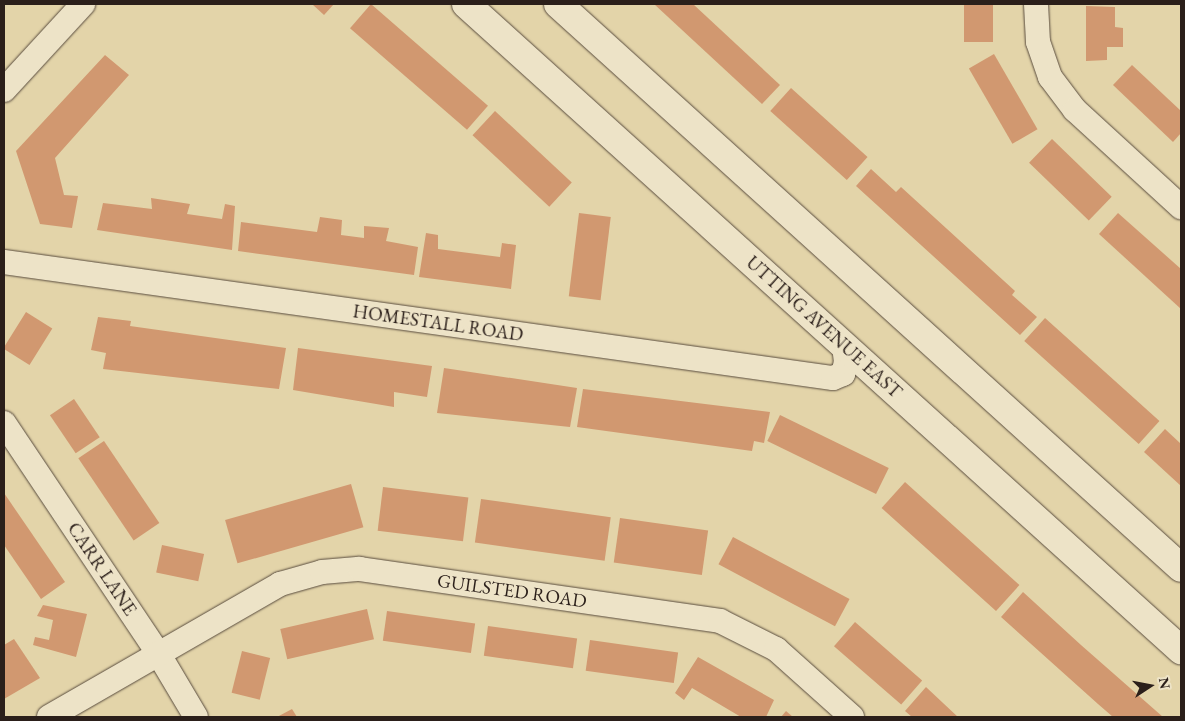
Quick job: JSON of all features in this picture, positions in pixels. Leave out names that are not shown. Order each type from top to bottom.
[{"type":"street","points":[[4,90],[83,4]]},
{"type":"street","name":"UTTING AVENUE EAST","points":[[466,4],[1181,650]]},
{"type":"street","points":[[558,4],[1181,568]]},
{"type":"street","points":[[1036,4],[1038,42],[1050,77],[1075,110],[1181,206]]},
{"type":"street","name":"HOMESTALL ROAD","points":[[4,262],[833,378],[843,374],[846,362],[844,344]]},
{"type":"street","name":"CARR LANE","points":[[4,423],[158,653],[196,717]]},
{"type":"street","name":"GUILSTED ROAD","points":[[49,717],[280,584],[322,572],[360,569],[720,621],[776,649],[852,717]]},
{"type":"building","points":[[312,4],[334,4],[324,15]]},
{"type":"building","points":[[371,4],[488,106],[467,130],[350,28]]},
{"type":"building","points":[[654,4],[693,4],[780,85],[762,104]]},
{"type":"building","points":[[964,4],[993,4],[993,42],[964,42]]},
{"type":"building","points":[[1086,6],[1115,7],[1115,27],[1123,28],[1123,47],[1107,47],[1107,60],[1086,61]]},
{"type":"building","points":[[994,54],[1038,129],[1012,144],[969,68]]},
{"type":"building","points":[[105,55],[129,75],[55,158],[64,195],[78,196],[72,228],[40,224],[16,151]]},
{"type":"building","points":[[1132,65],[1181,111],[1181,133],[1173,142],[1113,85]]},
{"type":"building","points":[[791,88],[868,157],[847,180],[770,111]]},
{"type":"building","points":[[495,111],[572,183],[549,207],[472,135]]},
{"type":"building","points":[[1052,139],[1112,197],[1089,220],[1029,163]]},
{"type":"building","points":[[871,169],[896,192],[901,187],[1015,291],[1012,295],[1037,317],[1020,335],[856,186]]},
{"type":"building","points":[[151,198],[190,204],[187,214],[222,219],[225,204],[235,206],[232,250],[97,230],[103,203],[152,209]]},
{"type":"building","points":[[579,213],[611,217],[601,300],[569,296]]},
{"type":"building","points":[[1118,213],[1181,269],[1181,309],[1099,234]]},
{"type":"building","points":[[320,217],[342,220],[341,235],[364,238],[364,226],[389,228],[386,241],[418,247],[414,275],[238,251],[241,222],[317,232]]},
{"type":"building","points":[[426,233],[438,235],[438,249],[500,257],[502,243],[516,245],[511,289],[419,277]]},
{"type":"building","points":[[26,312],[52,328],[30,365],[4,349]]},
{"type":"building","points":[[98,317],[131,321],[130,326],[286,348],[279,389],[103,369],[106,353],[91,350]]},
{"type":"building","points":[[1045,318],[1159,421],[1139,444],[1024,341]]},
{"type":"building","points":[[298,348],[432,366],[427,397],[394,392],[394,407],[293,390]]},
{"type":"building","points":[[444,368],[577,388],[570,427],[437,413]]},
{"type":"building","points":[[583,389],[770,412],[764,443],[754,441],[752,451],[577,427]]},
{"type":"building","points":[[74,399],[100,437],[76,453],[50,415]]},
{"type":"building","points":[[780,415],[889,468],[876,494],[767,441]]},
{"type":"building","points":[[1165,429],[1181,444],[1181,486],[1144,452]]},
{"type":"building","points":[[104,441],[159,523],[134,540],[78,458]]},
{"type":"building","points":[[905,482],[1019,585],[996,611],[882,508]]},
{"type":"building","points":[[351,484],[363,527],[237,563],[225,520]]},
{"type":"building","points":[[383,487],[468,497],[463,541],[378,531]]},
{"type":"building","points":[[4,493],[65,582],[41,599],[4,545]]},
{"type":"building","points":[[481,499],[611,517],[605,561],[475,543]]},
{"type":"building","points":[[620,518],[708,530],[702,575],[614,563]]},
{"type":"building","points":[[733,537],[850,599],[835,626],[718,564]]},
{"type":"building","points":[[162,545],[204,554],[198,581],[156,572]]},
{"type":"building","points":[[1023,592],[1163,717],[1113,717],[1098,704],[1001,617]]},
{"type":"building","points":[[43,605],[87,614],[76,657],[33,645],[35,637],[49,640],[53,620],[37,616]]},
{"type":"building","points":[[367,609],[374,639],[287,659],[280,629]]},
{"type":"building","points":[[387,611],[475,623],[471,653],[383,641]]},
{"type":"building","points":[[855,622],[922,680],[901,705],[834,646]]},
{"type":"building","points":[[488,626],[577,639],[573,668],[484,656]]},
{"type":"building","points":[[14,639],[40,678],[4,699],[4,645]]},
{"type":"building","points":[[590,640],[678,652],[674,683],[586,671]]},
{"type":"building","points":[[242,651],[270,658],[260,700],[232,693]]},
{"type":"building","points":[[698,657],[774,700],[766,717],[741,717],[692,688],[684,700],[675,693]]},
{"type":"building","points":[[926,687],[958,717],[912,717],[905,711]]},
{"type":"building","points":[[292,709],[297,717],[277,717]]},
{"type":"building","points":[[786,711],[793,717],[781,717]]}]
